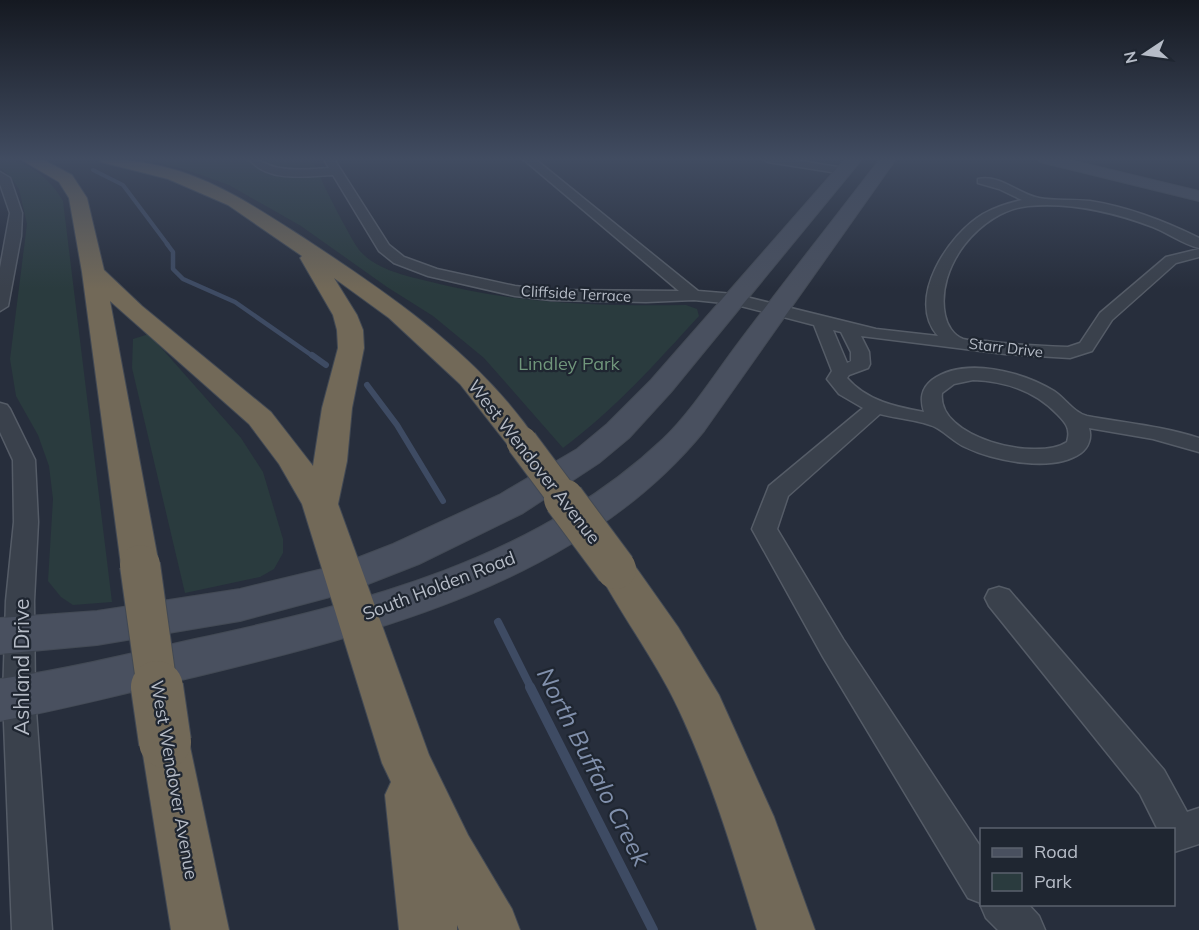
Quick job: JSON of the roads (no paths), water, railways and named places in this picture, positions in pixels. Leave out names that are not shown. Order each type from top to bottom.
[{"type":"highway","name":"West Wendover Avenue","points":[[79,202],[93,272],[140,565],[165,742],[200,930]]},
{"type":"highway","name":"West Wendover Avenue","points":[[236,202],[374,295],[435,344],[470,378],[522,442],[616,569],[663,640],[703,710],[748,817],[786,930]]},
{"type":"highway","points":[[308,252],[345,315],[350,330],[351,348],[337,408],[331,461],[320,504]]},
{"type":"highway","points":[[93,272],[133,311],[260,418],[293,460],[320,504],[407,763],[449,854],[491,930]]},
{"type":"highway","points":[[407,763],[428,930]]},
{"type":"main road","name":"South Holden Road","points":[[10,699],[294,636],[351,598],[406,554],[473,524],[534,491],[588,456],[618,431],[661,387],[817,202]]},
{"type":"main road","name":"South Holden Road","points":[[10,634],[97,628],[240,605],[351,598],[455,584],[503,564],[550,540],[598,510],[634,483],[697,421],[856,202]]},
{"type":"street","points":[[0,306],[14,236],[16,213],[12,202]]},
{"type":"street","name":"Cliffside Terrace","points":[[356,202],[384,248],[399,261],[433,273],[515,291],[589,297],[694,295],[734,299],[776,310]]},
{"type":"street","points":[[581,202],[694,295]]},
{"type":"street","points":[[956,342],[940,328],[934,299],[951,250],[965,233],[998,210],[1034,202]]},
{"type":"street","points":[[1042,202],[1086,206],[1152,220],[1199,244]]},
{"type":"street","name":"Starr Drive","points":[[776,310],[876,334],[1039,353],[1071,353],[1086,347],[1107,317],[1171,260],[1199,253]]},
{"type":"street","points":[[821,322],[838,364],[837,380],[853,396],[878,406],[942,422]]},
{"type":"street","points":[[838,364],[862,359],[848,328]]},
{"type":"street","points":[[974,375],[1000,378],[1032,387],[1060,404],[1074,418],[1080,434],[1074,447],[1058,455],[1033,458],[1004,453],[974,443],[942,422],[935,414],[930,402],[931,393],[942,381],[953,377],[974,375]]},
{"type":"street","points":[[878,406],[777,492],[764,529],[833,648],[980,882]]},
{"type":"street","name":"Ashland Drive","points":[[0,409],[24,460],[26,522],[10,634],[10,699],[32,930]]},
{"type":"street","points":[[1074,418],[1161,434],[1199,445]]},
{"type":"street","points":[[999,597],[1152,783],[1184,831]]},
{"type":"street","points":[[1002,906],[1025,930]]},
{"type":"waterway","name":"North Buffalo Creek","points":[[136,202],[168,245]]},
{"type":"waterway","name":"North Buffalo Creek","points":[[167,244],[173,252],[173,269],[183,279],[235,302],[314,357]]},
{"type":"waterway","name":"North Buffalo Creek","points":[[312,355],[326,365]]},
{"type":"waterway","name":"North Buffalo Creek","points":[[367,385],[397,425],[443,501]]},
{"type":"waterway","name":"North Buffalo Creek","points":[[498,622],[531,688]]},
{"type":"waterway","name":"North Buffalo Creek","points":[[530,687],[653,930]]},
{"type":"park label","name":"Lindley Park","points":[[569,364]]}]
